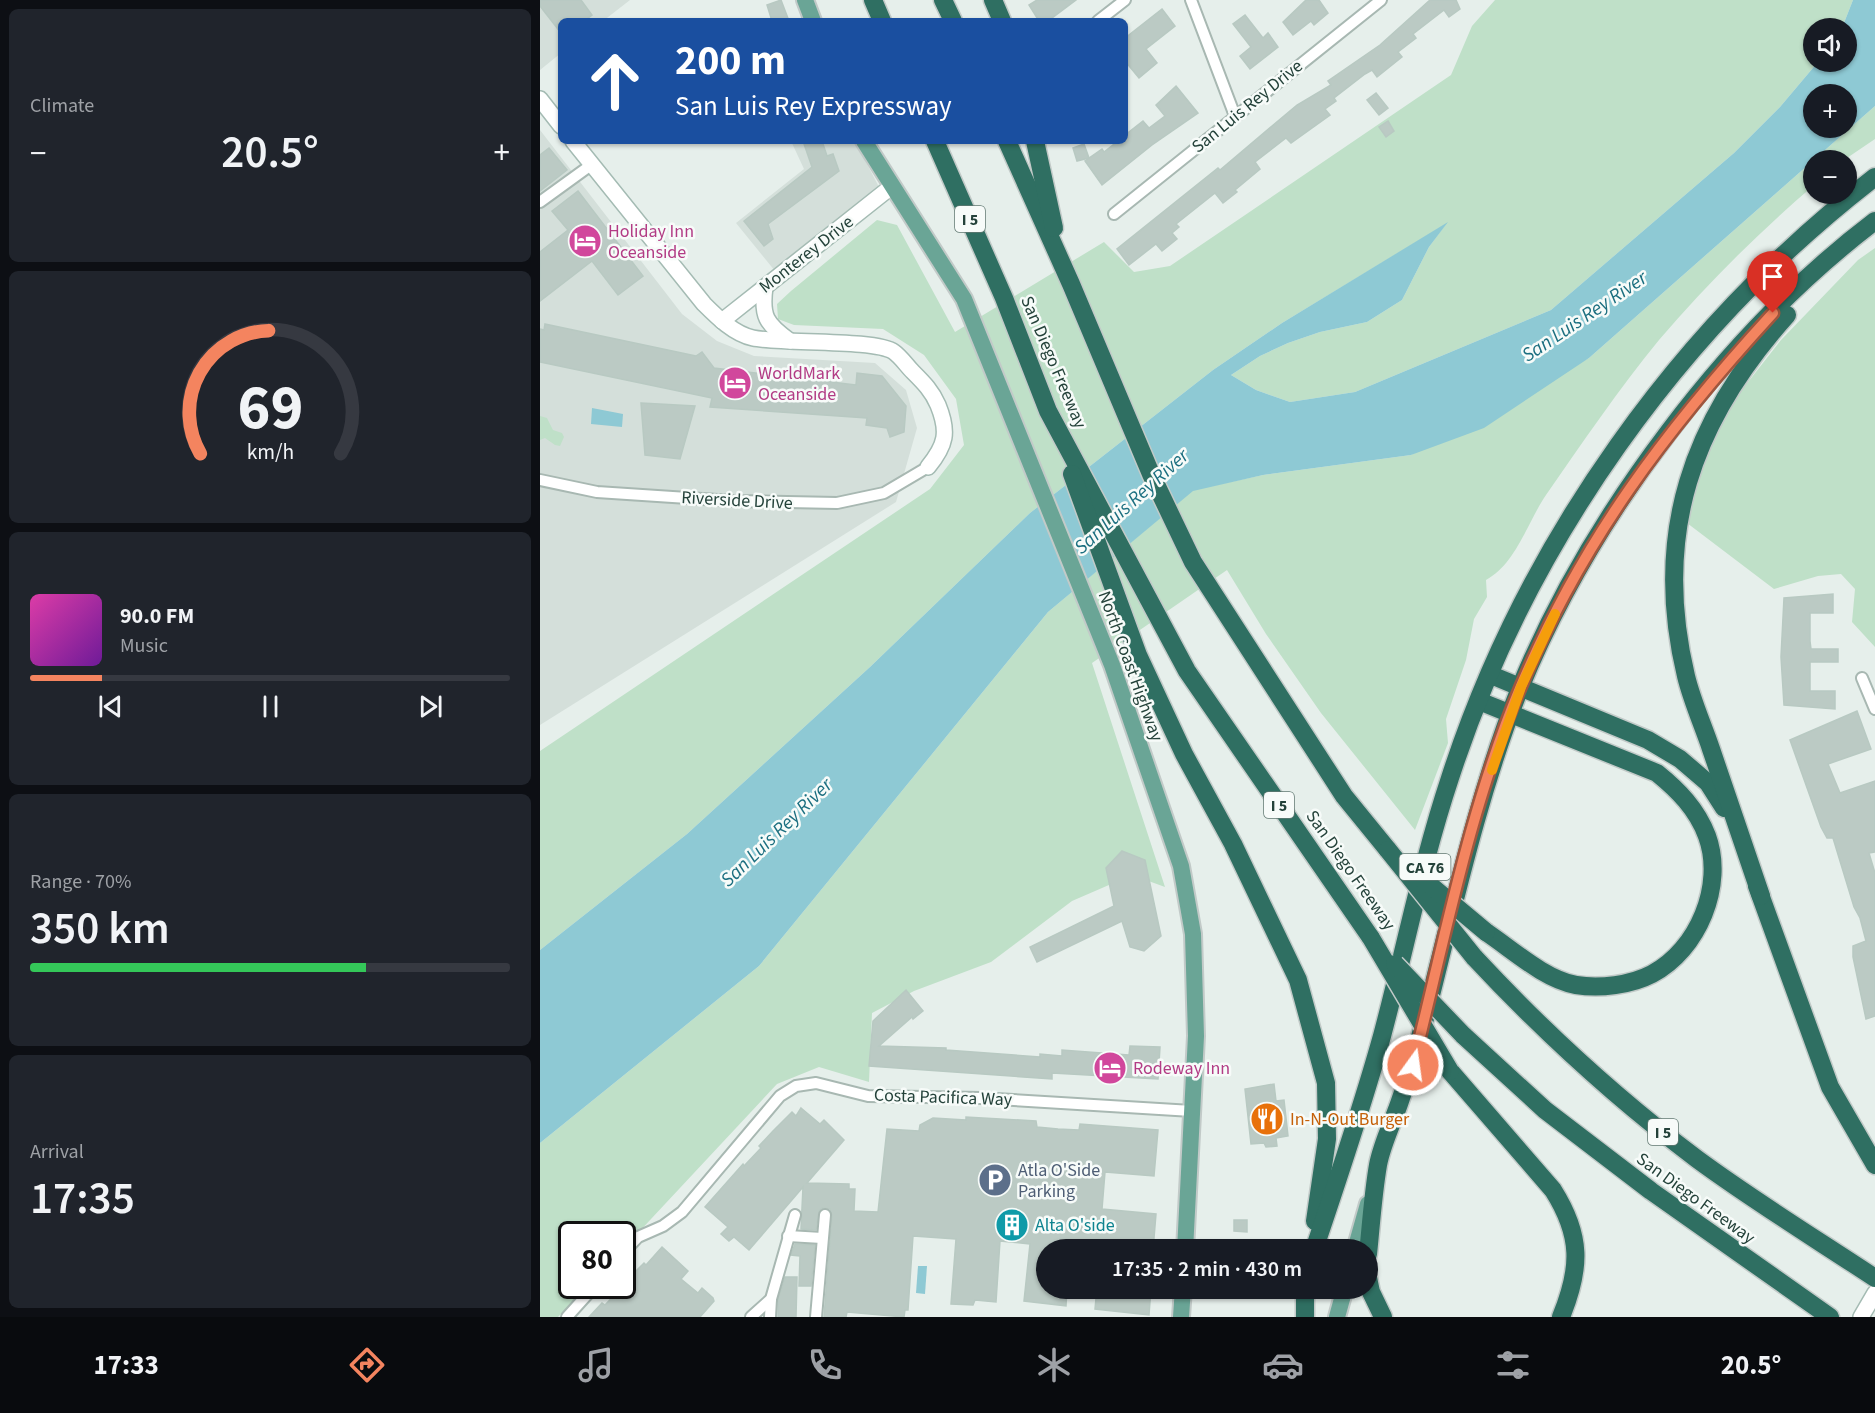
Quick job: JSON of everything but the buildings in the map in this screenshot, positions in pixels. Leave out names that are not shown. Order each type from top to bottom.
[{"type":"highway","points":[[873,0],[881,18]]},
{"type":"highway","points":[[943,0],[952,18]]},
{"type":"highway","points":[[993,0],[1001,18]]},
{"type":"highway","name":"San Diego Freeway","points":[[936,144],[1004,298],[1048,411],[1187,671],[1371,938],[1463,1035],[1545,1110],[1651,1191],[1830,1317]]},
{"type":"highway","name":"San Diego Freeway","points":[[1007,144],[1062,265],[1151,474],[1193,562],[1344,796],[1474,957],[1515,1002],[1644,1118],[1699,1160],[1875,1278]]},
{"type":"highway","points":[[1036,144],[1062,265]]},
{"type":"highway","name":"CA 76","points":[[1317,1239],[1378,1048],[1450,776],[1479,701],[1548,558],[1586,493],[1640,417],[1738,300],[1826,216],[1875,177]]},
{"type":"highway","points":[[1869,225],[1775,328],[1716,410],[1690,472],[1678,527],[1674,562],[1674,596],[1687,678],[1761,896],[1830,1087],[1875,1165]]},
{"type":"highway","name":"CA 76","points":[[1378,1163],[1413,1065],[1467,851],[1511,713],[1574,576],[1621,497],[1696,397],[1773,313],[1869,225]]},
{"type":"highway","points":[[1048,411],[1138,655],[1184,754],[1233,844],[1298,980],[1326,1083],[1327,1139],[1314,1239]]},
{"type":"highway","points":[[1491,675],[1648,740],[1687,765],[1708,783],[1728,815],[1761,896]]},
{"type":"highway","points":[[1388,850],[1486,932],[1552,976],[1576,985],[1599,986],[1632,982],[1661,968],[1685,945],[1701,922],[1707,904],[1712,872],[1707,836],[1695,812],[1681,792],[1657,773],[1479,701]]},
{"type":"highway","points":[[1371,938],[1450,1071],[1553,1190],[1567,1212],[1574,1234],[1576,1274],[1561,1317]]},
{"type":"highway","points":[[1370,1239],[1378,1163]]},
{"type":"highway","points":[[1304,1299],[1305,1317]]},
{"type":"highway","points":[[1374,1299],[1383,1317]]},
{"type":"main road","points":[[805,0],[812,18]]},
{"type":"main road","name":"North Coast Highway","points":[[866,144],[964,299],[1112,665],[1181,866],[1193,934],[1196,1036],[1186,1239]]},
{"type":"main road","name":"CA 76","points":[[1358,1239],[1378,1163]]},
{"type":"main road","points":[[1181,1317],[1182,1299]]},
{"type":"main road","points":[[1298,1317],[1302,1299]]},
{"type":"main road","points":[[1337,1317],[1342,1299]]},
{"type":"street","points":[[1102,18],[1125,0]]},
{"type":"street","points":[[1191,0],[1235,116]]},
{"type":"street","name":"San Luis Rey Drive","points":[[1114,214],[1381,0]]},
{"type":"street","points":[[540,99],[558,122]]},
{"type":"street","points":[[575,144],[704,304],[722,321],[751,337],[875,345],[893,351],[932,392],[942,416],[945,434],[942,450],[928,467]]},
{"type":"street","points":[[540,202],[591,165]]},
{"type":"street","name":"Monterey Drive","points":[[722,321],[891,187]]},
{"type":"street","points":[[765,287],[762,308],[767,320],[772,328],[790,341]]},
{"type":"street","name":"Riverside Drive","points":[[540,480],[597,492],[744,501],[837,502],[884,493],[928,467]]},
{"type":"street","points":[[1862,678],[1875,709]]},
{"type":"street","name":"Costa Pacifica Way","points":[[636,1239],[663,1226],[682,1212],[780,1096],[796,1086],[816,1083],[868,1096],[980,1098],[1192,1111]]},
{"type":"street","points":[[770,1317],[771,1299],[795,1215]]},
{"type":"street","points":[[816,1317],[825,1215]]},
{"type":"street","points":[[788,1236],[822,1238]]},
{"type":"street","points":[[1861,1317],[1875,1293]]},
{"type":"street","points":[[567,1317],[583,1299]]},
{"type":"street","points":[[751,1317],[771,1299]]},
{"type":"shaded area","points":[[540,0],[630,0],[607,18],[558,18],[558,55],[540,70]]},
{"type":"shaded area","points":[[540,130],[682,314],[717,341],[754,356],[875,363],[906,390],[917,428],[896,502],[540,725]]},
{"type":"shaded area","points":[[792,144],[857,144],[880,189],[775,271],[736,223],[804,169]]},
{"type":"green space","points":[[1495,0],[1853,0],[1846,18],[1803,18],[1803,72],[1810,72],[1780,107],[1734,153],[1551,310],[1355,392],[1290,402],[1256,390],[1231,375],[1260,356],[1288,343],[1320,332],[1367,322],[1402,300],[1429,247],[1446,224],[1282,323],[1213,370],[1030,513],[870,667],[687,834],[540,950],[540,751],[930,489],[964,445],[956,399],[924,355],[883,329],[794,325],[778,319],[777,304],[877,220],[897,225],[955,332],[1104,242],[1134,272],[1170,266],[1451,75],[1472,26]]},
{"type":"green space","points":[[1875,106],[1875,139],[1857,151],[1825,150],[1839,138],[1857,138],[1857,122]]},
{"type":"green space","points":[[1803,169],[1803,195],[1733,260],[1659,340],[1615,397],[1539,505],[1506,564],[1486,580],[1487,597],[1474,619],[1466,660],[1446,719],[1448,743],[1415,830],[1321,713],[1266,634],[1227,570],[1092,663],[1165,887],[1132,875],[1072,901],[991,962],[914,991],[872,1013],[869,1082],[819,1067],[777,1084],[636,1235],[636,1221],[558,1221],[558,1299],[575,1299],[558,1317],[540,1317],[540,1143],[759,966],[1048,612],[1193,490],[1263,475],[1411,455],[1589,358]]},
{"type":"green space","points":[[1875,248],[1875,647],[1852,622],[1855,589],[1841,574],[1818,576],[1774,589],[1687,523],[1693,492],[1719,419],[1781,340],[1858,260]]},
{"type":"green space","points":[[540,416],[547,418],[553,430],[562,433],[564,437],[560,446],[545,438],[540,440]]},
{"type":"water","name":"San Luis Rey River","points":[[1853,0],[1875,0],[1875,106],[1857,122],[1857,84],[1803,84],[1803,138],[1839,138],[1825,150],[1803,150],[1803,169],[1589,358],[1484,428],[1411,455],[1263,475],[1193,491],[1048,612],[759,966],[540,1143],[540,950],[687,834],[870,667],[1030,513],[1213,370],[1282,323],[1448,222],[1429,247],[1402,300],[1367,322],[1320,332],[1288,343],[1260,356],[1231,375],[1256,390],[1290,402],[1355,392],[1551,310],[1734,153],[1780,107],[1810,72],[1857,72],[1857,18],[1846,18]]},
{"type":"water","points":[[592,408],[623,414],[622,427],[591,424]]},
{"type":"water","points":[[918,1266],[927,1266],[925,1294],[916,1293]]},
{"type":"slow traffic","points":[[1492,770],[1521,687],[1555,614]]},
{"type":"place","name":"Holiday Inn Oceanside","points":[[585,241]]},
{"type":"place","name":"WorldMark Oceanside","points":[[735,383]]},
{"type":"place","name":"Rodeway Inn","points":[[1110,1068]]},
{"type":"place","name":"In-N-Out Burger","points":[[1267,1119]]},
{"type":"place","name":"Atla O'Side Parking","points":[[995,1180]]},
{"type":"place","name":"Alta O'side","points":[[1012,1225]]},
{"type":"route","points":[[1413,1065],[1484,793],[1511,713],[1545,632],[1574,576],[1621,497],[1696,397],[1773,313]]}]
